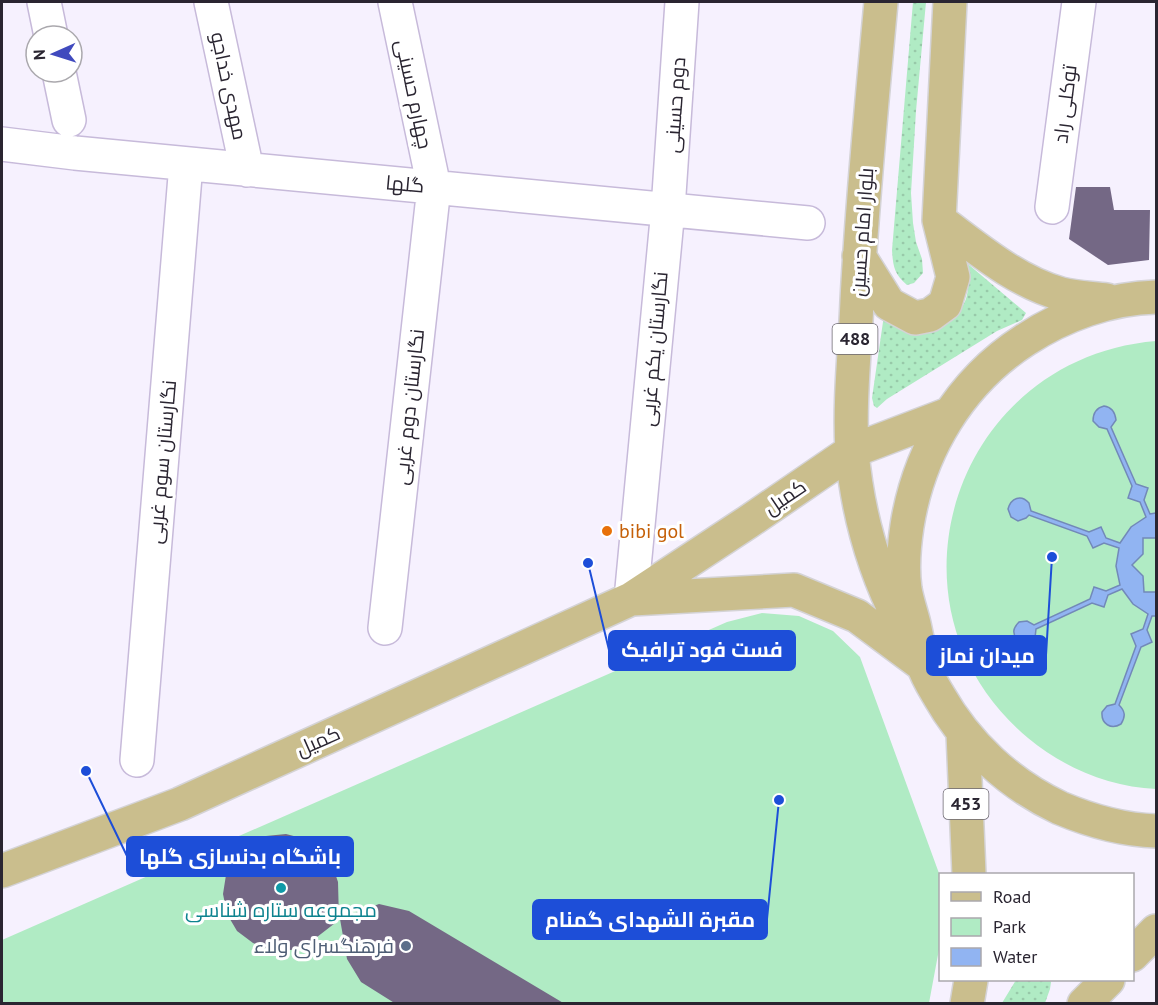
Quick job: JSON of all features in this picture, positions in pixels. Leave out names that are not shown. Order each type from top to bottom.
[{"type":"main road","name":"بلوار امام حسین","points":[[881,2],[859,256],[852,451],[866,532],[876,566],[889,599],[923,665]]},
{"type":"main road","points":[[859,256],[889,304],[915,318],[930,315],[945,304],[953,277],[939,220],[950,2]]},
{"type":"main road","points":[[939,220],[1028,282],[1063,294],[1120,301]]},
{"type":"main road","points":[[1156,297],[1120,301],[1091,308],[1063,319],[1011,349],[968,390],[949,414],[921,468],[909,510],[904,562],[905,588],[923,665],[934,689],[963,733],[1001,771],[1046,801],[1095,821],[1121,828],[1156,831]]},
{"type":"main road","name":"کمیل","points":[[2,871],[180,804],[631,599],[852,451],[949,414]]},
{"type":"main road","name":"کمیل","points":[[631,599],[794,591],[857,616],[923,665]]},
{"type":"main road","name":"453","points":[[963,733],[969,873]]},
{"type":"main road","points":[[1134,953],[1156,931]]},
{"type":"main road","points":[[966,1004],[971,981]]},
{"type":"main road","points":[[1082,981],[1083,1004]]},
{"type":"main road","points":[[1083,1004],[1107,981]]},
{"type":"street","points":[[44,2],[49,24]]},
{"type":"street","name":"مهدی خداجو","points":[[211,2],[247,170]]},
{"type":"street","name":"چهارم حسینی","points":[[395,2],[434,187]]},
{"type":"street","name":"دوم حسینی","points":[[668,209],[682,2]]},
{"type":"street","name":"توکلی راد","points":[[1052,207],[1079,2]]},
{"type":"street","points":[[62,84],[69,120]]},
{"type":"street","name":"گلها","points":[[2,144],[247,170],[808,223]]},
{"type":"street","name":"نگارستان سوم غربی","points":[[137,760],[186,164]]},
{"type":"street","name":"نگارستان دوم غربی","points":[[385,628],[434,187]]},
{"type":"street","name":"نگارستان یکم غربی","points":[[631,599],[668,209]]},
{"type":"green space","points":[[913,2],[926,2],[911,193],[913,223],[923,273],[914,283],[907,285],[895,269],[892,250]]},
{"type":"green space","points":[[962,259],[1026,313],[1022,320],[997,331],[887,399],[877,408],[872,398],[885,308],[932,331],[943,325],[953,318],[965,302],[968,283]]},
{"type":"green space","points":[[1156,341],[1156,789],[1122,784],[1088,774],[1042,749],[1028,738],[980,684],[954,623],[947,559],[958,497],[986,440],[1029,392],[1086,358]]},
{"type":"green space","points":[[762,613],[799,616],[833,631],[860,657],[939,873],[939,949],[929,1003],[2,1003],[2,940],[727,622]]},
{"type":"green space","points":[[1015,981],[1051,982],[1045,1003],[1002,1003]]},
{"type":"water","points":[[1104,406],[1114,412],[1116,420],[1111,427],[1136,484],[1148,488],[1144,500],[1150,514],[1156,513],[1156,538],[1143,538],[1143,554],[1132,565],[1143,576],[1144,592],[1156,592],[1156,616],[1152,616],[1147,630],[1152,642],[1141,647],[1119,705],[1124,712],[1124,718],[1117,726],[1107,725],[1103,720],[1102,712],[1107,706],[1115,704],[1136,646],[1131,634],[1143,629],[1148,614],[1133,604],[1122,589],[1108,595],[1104,607],[1092,603],[1036,629],[1035,638],[1029,643],[1017,640],[1014,631],[1019,622],[1027,621],[1034,625],[1090,599],[1094,587],[1106,591],[1120,585],[1116,566],[1119,548],[1104,543],[1093,548],[1087,536],[1029,515],[1018,521],[1011,517],[1008,509],[1014,500],[1020,498],[1029,503],[1031,511],[1089,532],[1101,527],[1106,538],[1120,543],[1131,527],[1146,517],[1140,502],[1128,498],[1132,486],[1107,429],[1099,427],[1093,421],[1096,411]]},
{"type":"building","points":[[1076,187],[1110,187],[1114,210],[1150,210],[1149,260],[1108,265],[1069,239]]},
{"type":"building","name":"مجموعه ستاره شناسی","points":[[286,834],[305,839],[321,850],[332,864],[338,882],[339,920],[308,944],[291,950],[271,950],[253,943],[237,931],[227,914],[223,894],[226,875],[234,858],[248,844],[266,836]]},
{"type":"building","name":"فرهنگسرای ولاء","points":[[379,904],[409,911],[565,1004],[396,1004],[361,982],[347,959],[340,919]]},
{"type":"place","name":"bibi gol","points":[[607,531]]},
{"type":"place","name":"میدان نماز","points":[[1052,557]]},
{"type":"place","name":"فست فود ترافیک","points":[[588,563]]},
{"type":"place","name":"باشگاه بدنسازی گلها","points":[[86,771]]},
{"type":"place","name":"مقبرة الشهدای گمنام","points":[[779,800]]},
{"type":"place","name":"مجموعه ستاره شناسی","points":[[281,888]]},
{"type":"place","name":"فرهنگسرای ولاء","points":[[406,946]]}]
